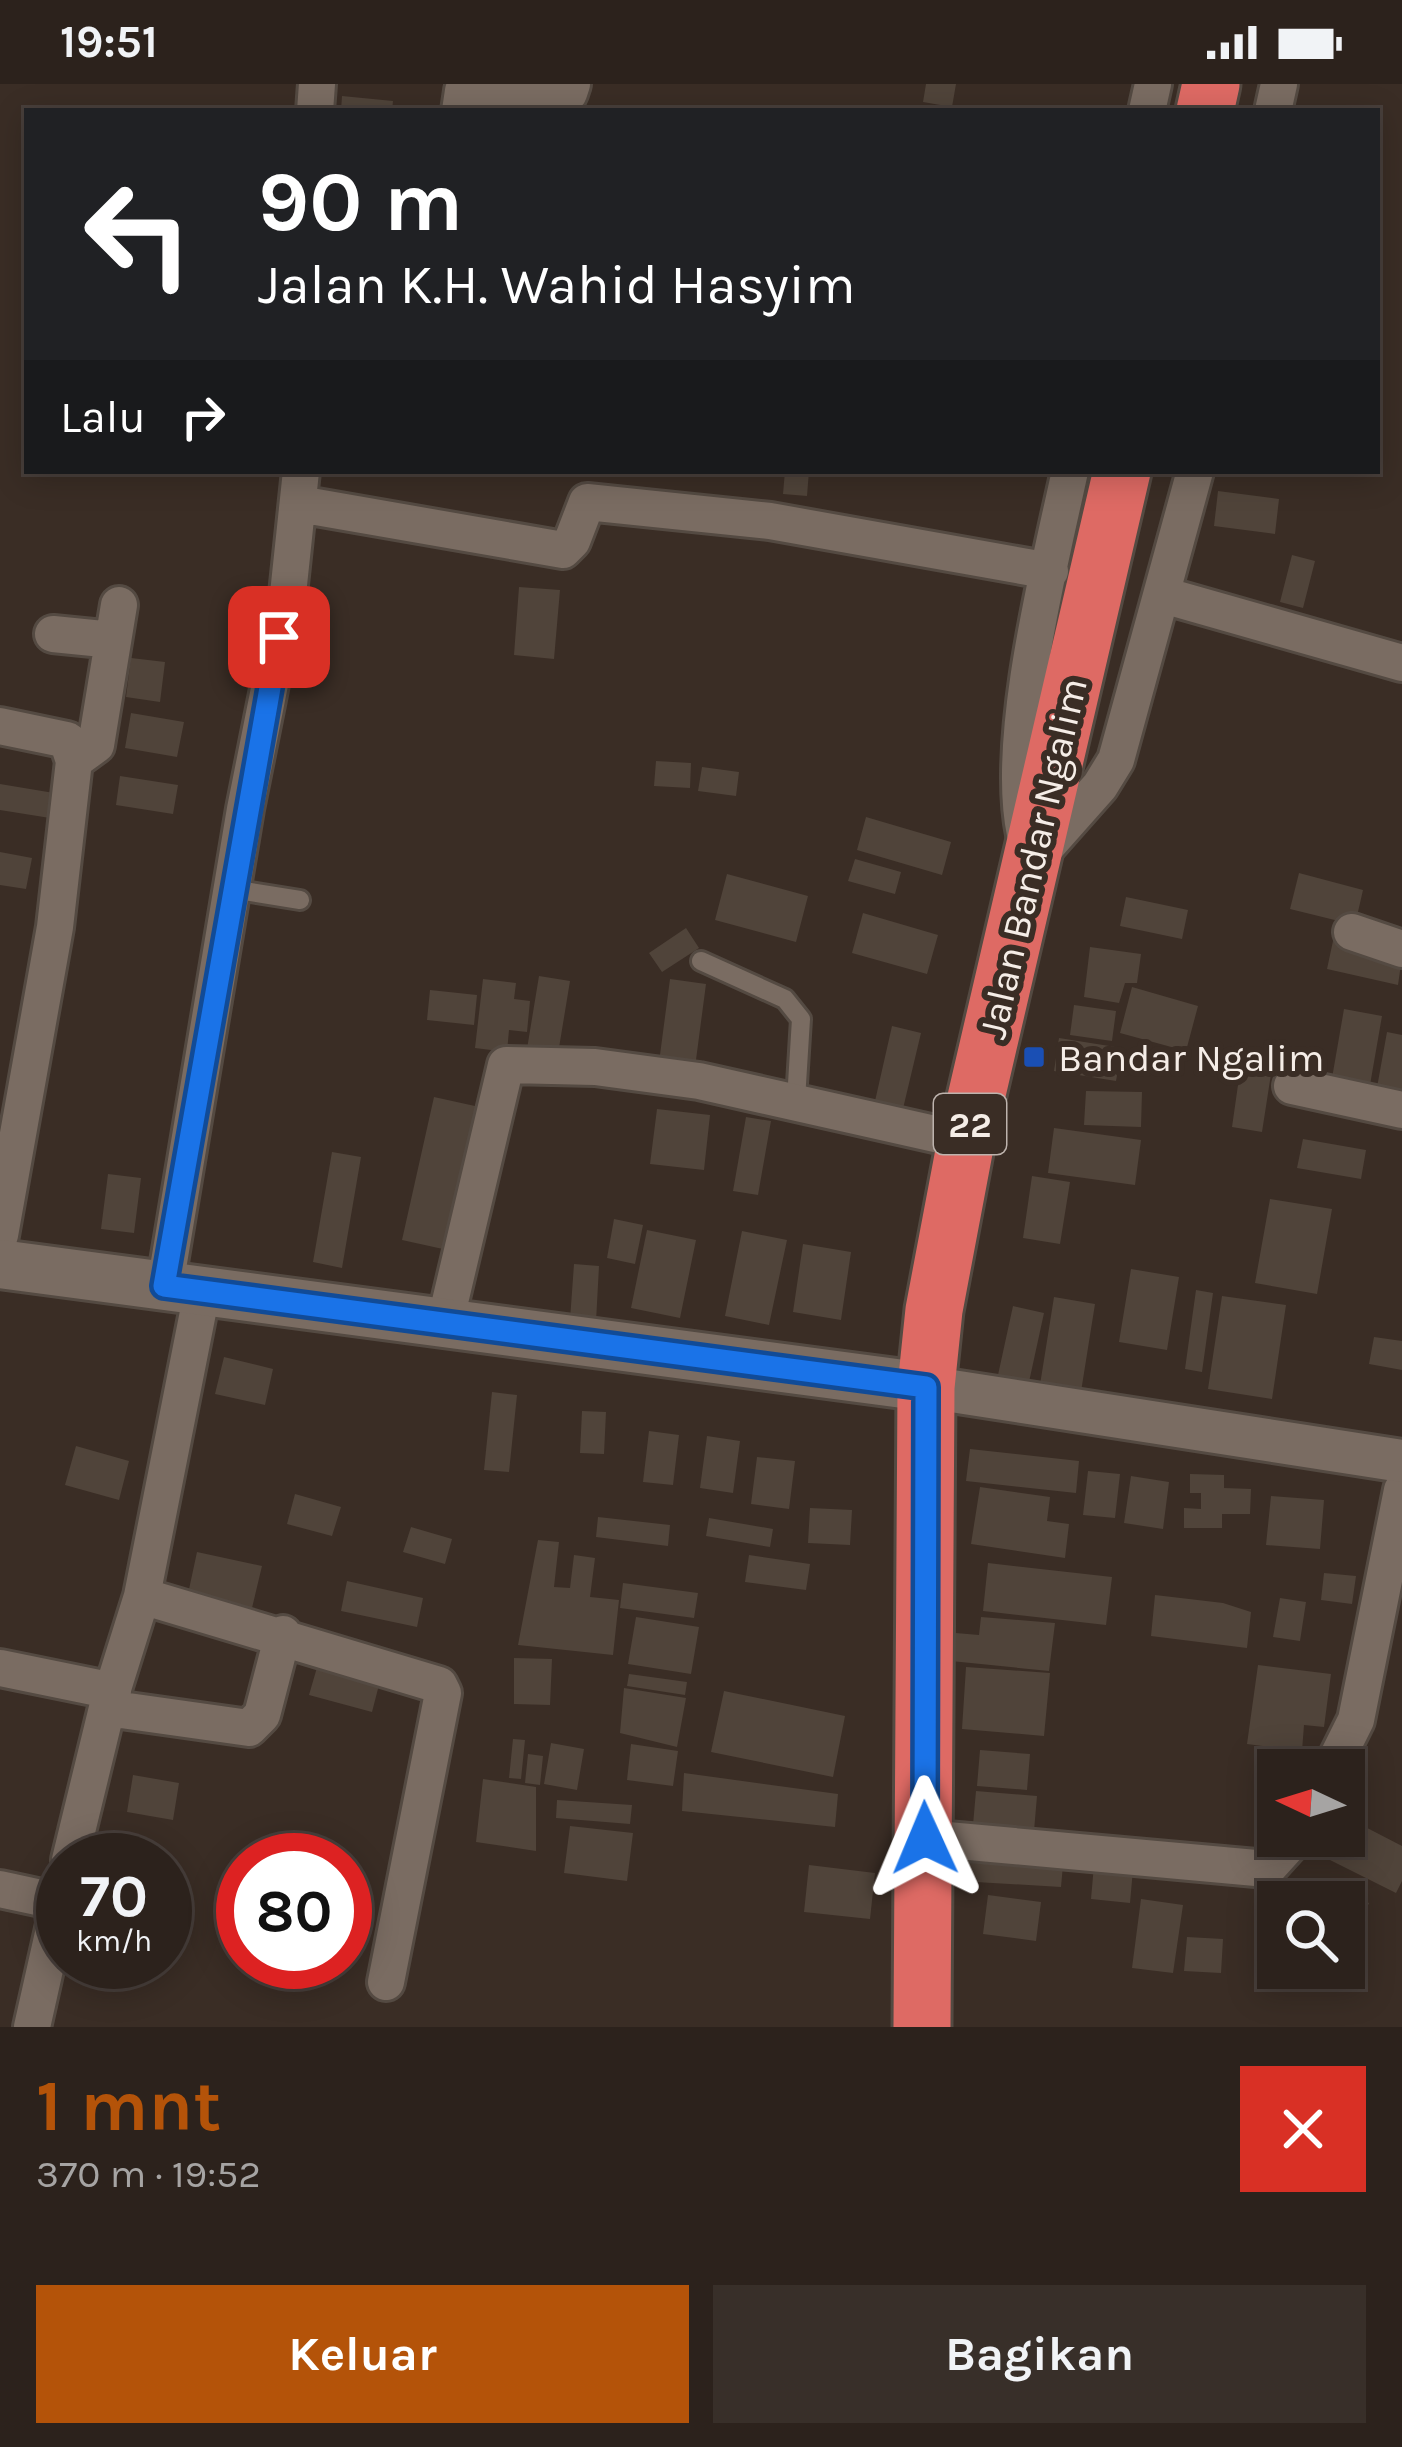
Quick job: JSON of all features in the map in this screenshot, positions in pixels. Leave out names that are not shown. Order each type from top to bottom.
[{"type":"highway","name":"Jalan Bandar Ngalim","points":[[926,1387],[934,1310],[966,1141],[1121,474]]},
{"type":"highway","name":"22","points":[[922,2027],[926,1387]]},
{"type":"main road","points":[[0,1264],[926,1387]]},
{"type":"street","points":[[461,108],[464,92],[473,86],[558,96],[568,93],[572,84]]},
{"type":"street","points":[[1031,863],[1018,802],[1022,738],[1069,474]]},
{"type":"street","points":[[1031,863],[1100,786],[1116,760],[1194,474]]},
{"type":"street","points":[[77,1833],[142,1596],[232,889],[288,594],[300,488],[562,550],[572,542],[587,502],[770,521],[1050,571]]},
{"type":"street","points":[[1163,595],[1402,663]]},
{"type":"street","points":[[53,634],[116,622],[96,747],[74,761]]},
{"type":"street","points":[[0,726],[67,740],[74,761],[55,927],[0,1235]]},
{"type":"street","points":[[1352,932],[1402,949]]},
{"type":"street","points":[[445,1323],[506,1065],[595,1067],[796,1100],[966,1141]]},
{"type":"street","points":[[1292,1086],[1402,1110]]},
{"type":"street","points":[[926,1387],[1402,1461]]},
{"type":"street","points":[[1340,1749],[1355,1720],[1402,1490]]},
{"type":"street","points":[[142,1596],[430,1679],[443,1693],[386,1982]]},
{"type":"street","points":[[0,1668],[110,1700],[249,1728],[262,1715],[283,1634]]},
{"type":"street","points":[[925,1838],[1268,1869],[1279,1857]]},
{"type":"street","points":[[0,1889],[36,1893]]},
{"type":"street","points":[[32,2027],[41,1989]]},
{"type":"lane","points":[[232,889],[300,900]]},
{"type":"lane","points":[[701,961],[785,999],[794,1008],[801,1019],[796,1100]]},
{"type":"building","points":[[926,84],[956,84],[952,107],[923,102]]},
{"type":"building","points":[[342,96],[393,101],[392,108],[341,108]]},
{"type":"building","points":[[785,474],[809,474],[807,496],[783,494]]},
{"type":"building","points":[[1218,491],[1279,499],[1275,534],[1214,526]]},
{"type":"building","points":[[1292,555],[1315,561],[1303,608],[1280,602]]},
{"type":"building","points":[[519,587],[560,590],[554,659],[514,655]]},
{"type":"building","points":[[131,658],[165,662],[160,702],[126,697]]},
{"type":"building","points":[[131,713],[184,722],[177,757],[125,748]]},
{"type":"building","points":[[656,761],[691,763],[690,788],[654,786]]},
{"type":"building","points":[[702,767],[739,772],[736,796],[698,791]]},
{"type":"building","points":[[120,776],[178,785],[173,814],[116,805]]},
{"type":"building","points":[[0,784],[54,793],[50,818],[0,810]]},
{"type":"building","points":[[866,817],[951,842],[942,875],[857,850]]},
{"type":"building","points":[[0,852],[32,858],[26,889],[0,885]]},
{"type":"building","points":[[855,859],[901,872],[895,894],[848,881]]},
{"type":"building","points":[[1299,873],[1363,890],[1355,925],[1290,909]]},
{"type":"building","points":[[727,874],[808,896],[796,942],[715,920]]},
{"type":"building","points":[[1126,897],[1188,910],[1182,939],[1120,926]]},
{"type":"building","points":[[863,913],[938,935],[927,974],[852,953]]},
{"type":"building","points":[[686,928],[699,948],[662,972],[649,953]]},
{"type":"building","points":[[1333,941],[1402,957],[1398,985],[1327,969]]},
{"type":"building","points":[[1090,947],[1141,954],[1137,983],[1125,983],[1119,1003],[1084,997]]},
{"type":"building","points":[[539,976],[570,981],[557,1060],[526,1055]]},
{"type":"building","points":[[483,979],[516,983],[514,999],[530,1001],[527,1032],[509,1030],[507,1052],[475,1048]]},
{"type":"building","points":[[670,979],[706,984],[694,1075],[658,1070]]},
{"type":"building","points":[[1132,987],[1198,1006],[1186,1051],[1120,1033]]},
{"type":"building","points":[[430,990],[477,995],[474,1025],[427,1020]]},
{"type":"building","points":[[1074,1005],[1116,1011],[1112,1041],[1070,1035]]},
{"type":"building","points":[[1344,1009],[1382,1016],[1370,1085],[1332,1078]]},
{"type":"building","points":[[892,1026],[921,1033],[901,1117],[873,1110]]},
{"type":"building","points":[[1387,1032],[1402,1035],[1402,1098],[1376,1093]]},
{"type":"building","points":[[1059,1038],[1122,1048],[1116,1081],[1054,1071]]},
{"type":"building","points":[[1242,1057],[1273,1061],[1262,1132],[1232,1127]]},
{"type":"building","points":[[1086,1091],[1142,1092],[1141,1127],[1084,1125]]},
{"type":"building","points":[[434,1097],[484,1108],[452,1251],[402,1240]]},
{"type":"building","points":[[657,1109],[710,1115],[704,1170],[650,1164]]},
{"type":"building","points":[[746,1117],[771,1121],[758,1195],[733,1191]]},
{"type":"building","points":[[1054,1128],[1141,1140],[1135,1185],[1048,1173]]},
{"type":"building","points":[[1303,1139],[1366,1150],[1361,1179],[1297,1168]]},
{"type":"building","points":[[332,1152],[361,1157],[342,1268],[313,1262]]},
{"type":"building","points":[[108,1174],[141,1178],[134,1233],[101,1229]]},
{"type":"building","points":[[1032,1176],[1070,1182],[1060,1244],[1023,1238]]},
{"type":"building","points":[[1270,1199],[1332,1209],[1317,1294],[1255,1283]]},
{"type":"building","points":[[614,1219],[643,1225],[635,1264],[607,1258]]},
{"type":"building","points":[[647,1230],[696,1240],[680,1318],[631,1308]]},
{"type":"building","points":[[742,1231],[787,1240],[769,1325],[725,1316]]},
{"type":"building","points":[[803,1244],[851,1252],[841,1320],[793,1312]]},
{"type":"building","points":[[574,1264],[599,1266],[596,1322],[570,1320]]},
{"type":"building","points":[[1131,1269],[1179,1277],[1167,1350],[1119,1342]]},
{"type":"building","points":[[1196,1290],[1213,1293],[1202,1372],[1185,1369]]},
{"type":"building","points":[[1222,1296],[1286,1305],[1272,1399],[1208,1389]]},
{"type":"building","points":[[1054,1297],[1095,1304],[1080,1398],[1039,1391]]},
{"type":"building","points":[[1013,1306],[1044,1313],[1029,1382],[998,1375]]},
{"type":"building","points":[[1374,1337],[1402,1341],[1402,1370],[1369,1364]]},
{"type":"building","points":[[224,1357],[273,1369],[265,1405],[215,1394]]},
{"type":"building","points":[[492,1392],[517,1395],[509,1472],[484,1470]]},
{"type":"building","points":[[582,1411],[606,1412],[604,1454],[580,1453]]},
{"type":"building","points":[[649,1431],[679,1435],[673,1485],[643,1482]]},
{"type":"building","points":[[707,1436],[740,1441],[733,1493],[700,1488]]},
{"type":"building","points":[[76,1446],[129,1461],[119,1500],[65,1485]]},
{"type":"building","points":[[970,1449],[1079,1461],[1076,1493],[966,1481]]},
{"type":"building","points":[[757,1457],[795,1461],[789,1509],[751,1504]]},
{"type":"building","points":[[1088,1471],[1120,1474],[1115,1518],[1083,1515]]},
{"type":"building","points":[[1190,1474],[1224,1475],[1224,1488],[1251,1489],[1250,1514],[1222,1514],[1222,1528],[1184,1528],[1184,1508],[1201,1509],[1201,1493],[1190,1493]]},
{"type":"building","points":[[1131,1476],[1169,1482],[1163,1529],[1124,1523]]},
{"type":"building","points":[[980,1487],[1050,1497],[1047,1521],[1069,1524],[1065,1558],[971,1544]]},
{"type":"building","points":[[295,1494],[341,1507],[332,1536],[287,1524]]},
{"type":"building","points":[[1271,1496],[1324,1500],[1320,1549],[1266,1545]]},
{"type":"building","points":[[810,1508],[852,1510],[850,1545],[808,1543]]},
{"type":"building","points":[[598,1517],[670,1525],[668,1546],[596,1537]]},
{"type":"building","points":[[709,1518],[773,1529],[770,1547],[706,1536]]},
{"type":"building","points":[[411,1527],[452,1539],[445,1564],[403,1552]]},
{"type":"building","points":[[538,1540],[559,1542],[554,1587],[570,1588],[574,1555],[595,1558],[590,1597],[619,1600],[613,1655],[518,1645]]},
{"type":"building","points":[[197,1552],[262,1566],[252,1608],[188,1594]]},
{"type":"building","points":[[749,1555],[810,1564],[806,1590],[745,1582]]},
{"type":"building","points":[[988,1563],[1112,1577],[1106,1625],[983,1611]]},
{"type":"building","points":[[1324,1573],[1356,1576],[1352,1604],[1321,1600]]},
{"type":"building","points":[[347,1581],[423,1598],[417,1627],[341,1611]]},
{"type":"building","points":[[623,1583],[698,1593],[694,1618],[620,1608]]},
{"type":"building","points":[[1155,1595],[1223,1603],[1251,1612],[1247,1648],[1151,1636]]},
{"type":"building","points":[[1280,1598],[1306,1602],[1300,1641],[1273,1637]]},
{"type":"building","points":[[636,1617],[699,1627],[691,1674],[628,1664]]},
{"type":"building","points":[[981,1617],[1055,1623],[1049,1671],[941,1660],[944,1632],[979,1635]]},
{"type":"building","points":[[514,1658],[552,1659],[550,1705],[514,1704]]},
{"type":"building","points":[[318,1664],[380,1681],[372,1712],[309,1695]]},
{"type":"building","points":[[1258,1665],[1331,1674],[1324,1727],[1304,1725],[1302,1749],[1247,1744]]},
{"type":"building","points":[[966,1667],[1050,1673],[1044,1736],[962,1729]]},
{"type":"building","points":[[629,1674],[687,1682],[685,1695],[627,1686]]},
{"type":"building","points":[[624,1688],[686,1698],[677,1747],[620,1733]]},
{"type":"building","points":[[724,1691],[845,1716],[833,1777],[711,1752]]},
{"type":"building","points":[[513,1739],[525,1740],[521,1779],[509,1778]]},
{"type":"building","points":[[551,1743],[584,1749],[577,1790],[544,1784]]},
{"type":"building","points":[[631,1744],[678,1751],[673,1786],[627,1780]]},
{"type":"building","points":[[980,1750],[1030,1754],[1027,1790],[977,1786]]},
{"type":"building","points":[[528,1754],[543,1756],[540,1785],[525,1783]]},
{"type":"building","points":[[684,1773],[838,1794],[835,1827],[682,1811]]},
{"type":"building","points":[[133,1775],[179,1783],[173,1820],[127,1812]]},
{"type":"building","points":[[483,1779],[536,1787],[536,1851],[476,1842]]},
{"type":"building","points":[[976,1791],[1037,1796],[1034,1831],[973,1825]]},
{"type":"building","points":[[557,1800],[632,1805],[630,1824],[556,1818]]},
{"type":"building","points":[[570,1826],[633,1833],[627,1881],[564,1873]]},
{"type":"building","points":[[1365,1827],[1402,1846],[1402,1881],[1396,1893],[1326,1858],[1365,1857]]},
{"type":"building","points":[[961,1854],[1063,1865],[1061,1887],[959,1881]]},
{"type":"building","points":[[809,1865],[875,1873],[870,1919],[804,1912]]},
{"type":"building","points":[[1094,1865],[1133,1869],[1130,1903],[1091,1899]]},
{"type":"building","points":[[988,1895],[1041,1902],[1036,1941],[983,1934]]},
{"type":"building","points":[[1141,1899],[1183,1905],[1173,1973],[1132,1968]]},
{"type":"building","points":[[1187,1937],[1223,1939],[1221,1973],[1184,1971]]},
{"type":"place","name":"Bandar Ngalim","points":[[1034,1057]]},
{"type":"route","points":[[279,637],[164,1286],[926,1387],[925,1838]]}]
